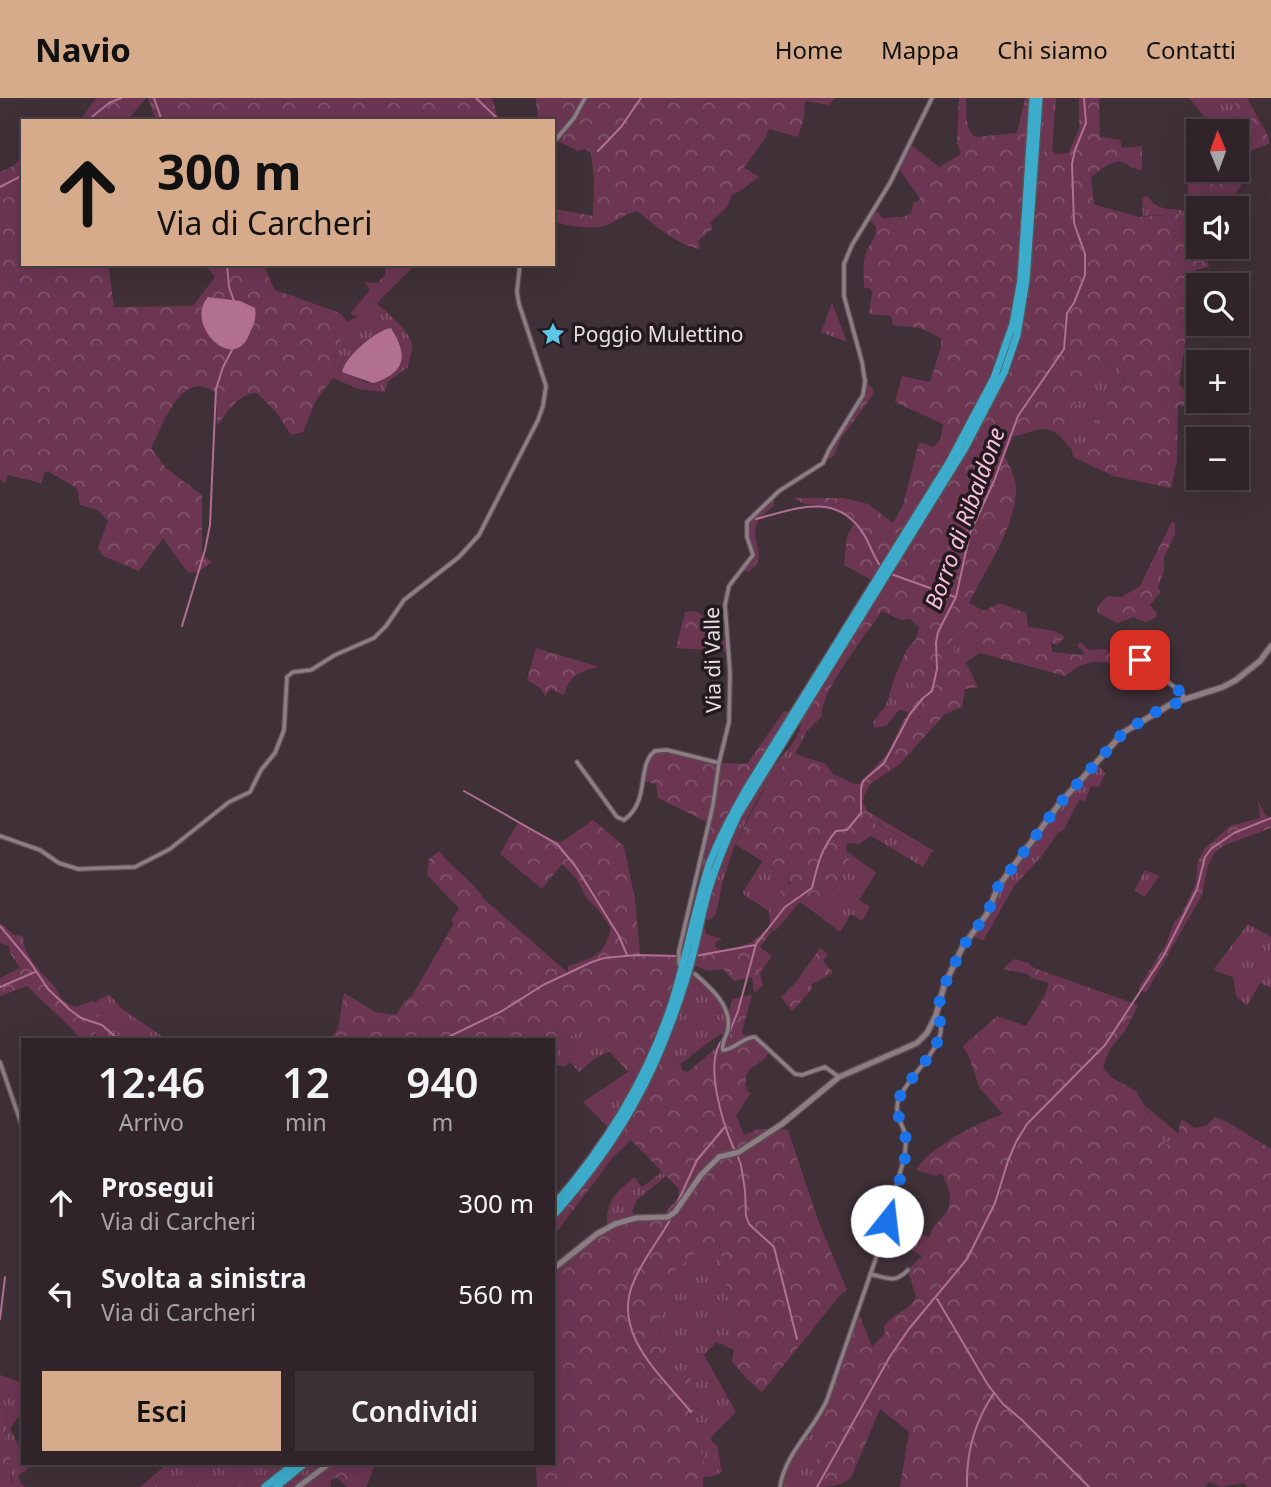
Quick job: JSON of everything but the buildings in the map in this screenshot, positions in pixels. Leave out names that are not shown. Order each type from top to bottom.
[{"type":"highway","points":[[555,1204],[603,1145],[643,1076],[673,1000],[710,864],[731,816],[950,461],[995,378],[1013,324],[1021,279],[1033,98]]},
{"type":"highway","points":[[555,1214],[582,1184],[610,1146],[650,1075],[686,980],[716,868],[738,816],[965,447],[1004,373],[1019,326],[1026,280],[1039,98]]},
{"type":"highway","points":[[265,1487],[292,1465]]},
{"type":"highway","points":[[276,1487],[303,1465]]},
{"type":"street","points":[[555,141],[574,118],[585,98]]},
{"type":"street","name":"Via di Valle","points":[[678,959],[729,722],[731,704],[725,605],[729,586],[753,555],[747,537],[747,522],[779,491],[820,467],[863,395],[865,381],[862,362],[844,296],[845,264],[852,245],[890,183],[932,98]]},
{"type":"street","points":[[0,835],[40,850],[58,863],[78,869],[135,867],[170,849],[229,802],[250,792],[261,769],[275,752],[284,730],[287,677],[293,672],[311,670],[335,655],[373,638],[386,626],[404,600],[459,557],[479,535],[533,430],[543,406],[546,386],[519,304],[517,292],[520,266]]},
{"type":"street","points":[[555,1267],[597,1234],[615,1224],[636,1218],[668,1217],[719,1157],[740,1152],[782,1124],[839,1077],[917,1044],[927,1033],[936,1014],[944,986],[963,946],[987,914],[998,887],[1060,803],[1124,732],[1159,710],[1236,680],[1261,661],[1271,646]]},
{"type":"street","points":[[1140,660],[1182,693],[1185,700]]},
{"type":"street","points":[[577,762],[617,817],[624,820],[636,811],[649,758],[655,751],[667,750],[719,763]]},
{"type":"street","points":[[695,974],[716,996],[728,1014],[729,1026],[722,1043],[723,1049],[728,1050],[755,1037],[795,1074],[802,1075],[825,1067],[839,1077]]},
{"type":"street","points":[[780,1487],[788,1462],[822,1411],[870,1274],[905,1155],[906,1140],[897,1115],[898,1100],[941,1034],[941,1023],[936,1014]]},
{"type":"street","points":[[0,1062],[21,1123]]},
{"type":"street","points":[[870,1274],[892,1279],[900,1278],[908,1270]]},
{"type":"street","points":[[298,1487],[327,1465]]},
{"type":"green space","points":[[96,98],[146,98],[129,119],[81,119]]},
{"type":"green space","points":[[148,98],[492,98],[497,115],[501,119],[232,118],[155,119]]},
{"type":"green space","points":[[536,98],[835,98],[829,105],[805,101],[804,118],[798,137],[769,129],[744,168],[760,177],[732,195],[727,207],[710,223],[713,228],[698,241],[700,249],[675,239],[637,211],[596,227],[580,227],[555,222],[556,209],[593,216],[594,179],[591,152],[584,149],[578,151],[555,140],[555,119],[538,119]]},
{"type":"green space","points":[[959,98],[966,98],[968,125],[976,137],[1017,133],[1025,98],[1033,98],[1014,318],[989,391],[875,582],[844,565],[847,536],[855,522],[833,508],[806,504],[794,498],[843,498],[868,504],[893,523],[903,505],[919,442],[934,447],[941,438],[943,424],[895,402],[902,376],[930,382],[941,347],[941,338],[920,328],[893,325],[891,316],[869,314],[872,292],[870,288],[864,288],[864,265],[866,253],[875,234],[876,226],[868,219],[875,208],[882,218],[903,217],[911,213],[914,202],[919,201],[920,198],[897,167],[909,143],[939,167],[961,154],[957,143]]},
{"type":"green space","points":[[1039,98],[1056,98],[1052,150],[1035,153]]},
{"type":"green space","points":[[1079,98],[1101,98],[1100,137],[1120,140],[1122,148],[1142,146],[1142,171],[1117,162],[1105,166],[1091,177],[1094,204],[1139,217],[1186,212],[1186,259],[1207,259],[1209,267],[1196,270],[1196,273],[1186,273],[1186,336],[1179,384],[1186,389],[1186,407],[1178,405],[1177,461],[1171,488],[1113,476],[1086,463],[1084,452],[1087,435],[1106,411],[1109,397],[1126,380],[1113,361],[1100,360],[1100,367],[1059,435],[1042,429],[1013,436],[1005,428],[1001,429],[1001,445],[1016,484],[1014,507],[998,549],[969,603],[984,611],[1000,603],[1026,613],[1028,627],[1055,631],[1065,637],[1057,645],[1051,643],[1052,652],[1082,655],[1084,652],[1077,646],[1080,642],[1089,650],[1105,649],[1113,655],[1134,661],[1136,658],[1149,667],[1146,671],[1141,671],[1094,662],[1085,664],[1065,676],[984,654],[959,640],[957,633],[952,632],[954,654],[961,671],[970,671],[978,687],[965,689],[962,707],[945,714],[899,765],[870,784],[863,803],[867,811],[934,851],[931,853],[876,823],[872,824],[871,836],[859,844],[847,843],[846,851],[851,854],[822,918],[800,902],[791,906],[775,901],[780,891],[791,884],[785,876],[735,844],[769,780],[795,754],[826,764],[833,774],[859,784],[888,753],[903,721],[922,693],[908,679],[896,674],[907,649],[916,639],[919,627],[910,619],[901,620],[882,611],[836,678],[823,706],[822,716],[807,731],[800,730],[804,707],[965,448],[1013,349],[1035,153],[1052,150],[1056,154],[1068,153],[1079,129]]},
{"type":"green space","points":[[1189,98],[1234,98],[1235,112],[1248,119],[1206,119]]},
{"type":"green space","points":[[1234,98],[1247,98],[1270,144],[1261,144],[1250,119],[1235,112]]},
{"type":"green space","points":[[1250,122],[1258,138],[1267,145],[1250,151]]},
{"type":"green space","points":[[21,158],[21,266],[108,266],[114,307],[193,306],[215,277],[206,266],[264,266],[275,290],[340,313],[348,322],[334,357],[333,378],[315,402],[303,432],[291,435],[277,413],[257,393],[239,400],[217,426],[216,393],[204,387],[193,387],[175,402],[151,448],[166,468],[202,495],[202,554],[212,562],[198,572],[188,573],[163,538],[139,571],[103,556],[98,548],[108,521],[98,510],[80,505],[77,488],[49,472],[45,472],[41,483],[8,475],[5,483],[0,480],[0,172],[13,166]]},
{"type":"green space","points":[[1188,182],[1242,182],[1232,196],[1188,196]]},
{"type":"green space","points":[[1146,195],[1160,207],[1186,212],[1143,216],[1142,200]]},
{"type":"green space","points":[[385,266],[412,266],[377,303],[373,300],[358,316],[350,314],[370,290],[365,282],[377,283],[385,275]]},
{"type":"green space","points":[[374,300],[410,338],[412,344],[408,367],[387,382],[385,392],[359,389],[333,378],[334,357],[348,322]],"holes":[[[392,328],[401,347],[368,383],[351,375]]]},
{"type":"green space","points":[[832,303],[847,342],[821,332]]},
{"type":"green space","points":[[1100,360],[1113,361],[1126,379],[1109,397],[1106,411],[1085,443],[1086,463],[1073,457],[1072,450],[1059,435],[1100,367]]},
{"type":"green space","points":[[865,381],[874,390],[872,396],[840,440],[834,456],[823,463],[853,413]]},
{"type":"green space","points":[[1005,428],[1013,436],[1004,457],[999,431]]},
{"type":"green space","points":[[772,497],[774,506],[760,518],[755,530],[758,559],[749,572],[742,570],[753,555],[747,537],[747,522]]},
{"type":"green space","points":[[1172,521],[1175,524],[1175,534],[1164,557],[1164,570],[1158,588],[1161,592],[1150,605],[1157,613],[1156,617],[1146,622],[1133,617],[1118,623],[1098,613],[1097,607],[1107,596],[1122,597],[1140,586]]},
{"type":"green space","points":[[694,611],[725,630],[728,651],[676,648],[685,612]]},
{"type":"green space","points":[[952,632],[957,633],[959,640],[984,654],[979,653],[966,663],[970,671],[961,672],[954,654]]},
{"type":"green space","points":[[536,648],[599,667],[576,675],[564,695],[551,689],[545,696],[541,689],[527,680]]},
{"type":"green space","points":[[896,674],[908,679],[923,693],[909,712],[899,710],[886,726],[874,728],[873,722],[886,705]]},
{"type":"green space","points":[[784,711],[793,713],[747,788],[707,874],[698,871],[709,823],[658,798],[656,784],[644,781],[651,754],[660,750],[719,763],[747,764]]},
{"type":"green space","points":[[800,730],[807,731],[795,754],[769,780],[752,809],[735,844],[723,880],[712,880],[725,843],[765,771],[770,770],[791,746]]},
{"type":"green space","points":[[1097,764],[1105,773],[1099,787],[1091,786],[1085,801],[1079,800],[1064,829],[1014,886],[983,941],[971,935],[987,914],[998,887],[1060,803]]},
{"type":"green space","points":[[1258,801],[1268,819],[1271,818],[1271,828],[1225,845],[1215,852],[1208,866],[1202,895],[1146,993],[1138,989],[1166,944],[1174,922],[1181,915],[1196,883],[1198,861],[1206,847],[1230,826],[1260,818]]},
{"type":"green space","points":[[593,820],[624,846],[635,900],[640,954],[685,958],[673,1000],[639,1084],[588,1028],[555,1044],[555,1038],[331,1038],[338,1029],[344,993],[375,1012],[396,1015],[404,1002],[412,996],[453,925],[452,919],[459,908],[427,875],[429,859],[439,851],[484,899],[568,973],[568,966],[597,954],[605,944],[611,928],[587,899],[576,878],[562,864],[542,889],[500,854],[518,822],[560,843]]},
{"type":"green space","points":[[875,823],[931,853],[923,867],[871,836],[872,824]]},
{"type":"green space","points":[[851,854],[876,873],[859,900],[870,907],[862,921],[851,914],[840,932],[822,918]]},
{"type":"green space","points":[[762,862],[785,876],[800,902],[775,931],[768,928],[769,911],[743,892]]},
{"type":"green space","points":[[1145,870],[1159,876],[1145,897],[1134,891]]},
{"type":"green space","points":[[712,880],[723,880],[716,914],[713,918],[701,922]]},
{"type":"green space","points":[[0,923],[14,935],[23,936],[29,956],[63,1000],[104,1021],[92,1038],[78,1038],[27,986],[0,996],[0,978],[20,968],[10,953],[9,946],[0,943]]},
{"type":"green space","points":[[1248,924],[1271,937],[1271,988],[1260,983],[1247,1006],[1236,996],[1233,977],[1213,970]]},
{"type":"green space","points":[[700,927],[705,928],[706,934],[722,939],[716,942],[715,947],[725,952],[752,942],[768,928],[772,931],[760,947],[772,956],[760,973],[763,985],[754,993],[752,977],[734,981],[723,969],[708,971],[691,964]]},
{"type":"green space","points":[[820,948],[828,954],[823,961],[833,973],[810,985],[813,988],[792,1011],[781,997],[797,981]]},
{"type":"green space","points":[[1014,959],[1138,1005],[1125,1031],[1110,1049],[1103,1067],[1111,1077],[1136,1091],[1163,1142],[1178,1150],[1182,1119],[1194,1128],[1206,1126],[1215,1117],[1271,1149],[1271,1487],[1247,1487],[1244,1483],[1220,1487],[1209,1482],[1205,1486],[1207,1487],[900,1487],[909,1432],[880,1409],[851,1478],[837,1485],[811,1487],[816,1461],[830,1438],[817,1419],[857,1309],[872,1347],[885,1333],[884,1326],[888,1321],[916,1298],[908,1270],[922,1256],[933,1228],[949,1209],[950,1194],[943,1175],[939,1173],[936,1176],[916,1170],[942,1145],[968,1129],[1003,1114],[980,1089],[963,1046],[997,1016],[1026,1026],[1045,995],[1049,983],[1032,978],[1028,974],[1003,969]]},
{"type":"green space","points":[[689,970],[716,996],[728,1015],[726,1035],[720,1034],[680,1064],[657,1059]]},
{"type":"green space","points":[[109,994],[121,1008],[165,1038],[92,1038],[96,1035],[77,1007],[92,1001],[94,1003]]},
{"type":"green space","points":[[752,995],[742,1032],[755,1037],[770,1050],[762,1061],[749,1070],[746,1081],[747,1091],[751,1093],[736,1115],[744,1135],[759,1129],[788,1130],[819,1223],[847,1290],[762,1392],[732,1362],[735,1341],[719,1243],[700,1250],[668,1276],[658,1327],[668,1384],[690,1377],[701,1406],[682,1420],[704,1457],[703,1487],[537,1487],[536,1465],[555,1465],[555,1267],[590,1239],[615,1226],[644,1219],[661,1219],[678,1197],[679,1189],[631,1140],[613,1157],[555,1234],[555,1213],[657,1059],[680,1064],[683,1071],[688,1072],[722,1043],[733,999]]},
{"type":"green space","points":[[588,1028],[610,1051],[594,1059],[579,1072],[570,1062],[565,1067],[555,1063],[555,1044]]},
{"type":"green space","points":[[628,1072],[639,1084],[612,1131],[583,1102]]},
{"type":"green space","points":[[1144,1105],[1179,1134],[1178,1151],[1163,1142]]},
{"type":"green space","points":[[662,1172],[666,1176],[637,1200],[632,1211],[636,1218],[607,1228],[610,1204],[621,1189],[634,1177],[642,1187]]},
{"type":"green space","points":[[909,1224],[929,1238],[922,1256],[895,1240]]},
{"type":"green space","points":[[719,1243],[735,1341],[734,1350],[716,1342],[704,1355],[736,1412],[711,1437],[712,1442],[717,1445],[722,1472],[703,1477],[704,1457],[682,1420],[701,1407],[668,1384],[658,1327],[668,1276],[700,1250]]},
{"type":"green space","points":[[0,1375],[21,1382],[21,1414],[10,1428],[21,1451],[21,1465],[32,1465],[18,1476],[21,1484],[26,1487],[11,1487],[12,1478],[3,1448],[8,1416],[0,1391]]},
{"type":"green space","points":[[0,1391],[8,1416],[3,1448],[10,1454],[11,1487],[0,1487]]},
{"type":"green space","points":[[817,1419],[831,1438],[816,1461],[811,1487],[780,1487],[784,1470]]},
{"type":"green space","points":[[166,1465],[292,1465],[265,1487],[140,1487]]},
{"type":"green space","points":[[302,1465],[327,1465],[298,1487],[275,1487]]},
{"type":"green space","points":[[327,1465],[349,1465],[346,1468],[368,1483],[366,1487],[347,1487],[337,1478],[331,1480],[331,1486],[328,1487],[298,1487]]},
{"type":"green space","points":[[349,1465],[374,1465],[368,1483],[346,1468]]},
{"type":"shaded area","points":[[208,297],[240,301],[255,308],[253,325],[242,346],[232,349],[223,347],[206,331],[202,308]]},
{"type":"shaded area","points":[[391,328],[402,355],[398,369],[373,383],[342,372],[349,359],[362,345]]},
{"type":"waterway","points":[[89,119],[109,103],[121,98]]},
{"type":"waterway","points":[[154,98],[161,119]]},
{"type":"waterway","points":[[476,98],[498,119]]},
{"type":"waterway","points":[[598,151],[621,127],[641,98]]},
{"type":"waterway","name":"Borro di Ribaldone","points":[[730,1031],[756,944],[785,907],[812,888],[820,858],[831,837],[836,831],[847,830],[861,813],[863,781],[884,763],[910,714],[932,691],[937,669],[938,632],[956,597],[970,533],[994,481],[1018,416],[1064,349],[1067,313],[1085,275],[1085,254],[1074,223],[1072,164],[1086,123],[1084,98]]},
{"type":"waterway","points":[[0,187],[21,176]]},
{"type":"waterway","points":[[227,266],[229,287],[234,301]]},
{"type":"waterway","points":[[182,626],[210,525],[216,389],[233,348]]},
{"type":"waterway","points":[[756,519],[800,508],[828,507],[852,520],[863,533],[881,567]]},
{"type":"waterway","points":[[891,574],[955,597]]},
{"type":"waterway","points":[[464,791],[557,844],[576,867],[619,936],[627,955]]},
{"type":"waterway","points":[[817,1487],[889,1358],[908,1330],[967,1259],[995,1203],[1008,1161],[1027,1124],[1105,1045],[1164,955],[1197,889],[1205,857],[1211,849],[1234,833],[1271,818]]},
{"type":"waterway","name":"Borro di Ribaldone","points":[[0,926],[48,989],[81,1018],[102,1025],[117,1038]]},
{"type":"waterway","name":"Borro di Ribaldone","points":[[695,956],[755,945]]},
{"type":"waterway","name":"Borro di Ribaldone","points":[[446,1038],[502,1011],[543,985],[592,962],[636,955],[679,956]]},
{"type":"waterway","points":[[0,987],[35,972]]},
{"type":"waterway","points":[[724,1038],[718,1048],[715,1076],[720,1109],[734,1149]]},
{"type":"waterway","points":[[675,1208],[697,1160],[724,1128]]},
{"type":"waterway","points":[[738,1157],[745,1190],[746,1216],[749,1224],[774,1247],[797,1339]]},
{"type":"waterway","points":[[670,1220],[634,1281],[628,1300],[629,1318],[634,1336],[643,1352],[691,1412]]},
{"type":"waterway","points":[[0,1319],[5,1277]]},
{"type":"waterway","points":[[937,1299],[988,1385],[1003,1404],[1089,1487]]},
{"type":"waterway","points":[[967,1487],[973,1438],[994,1393]]},
{"type":"place","name":"Poggio Mulettino","points":[[553,334]]},
{"type":"route","points":[[887,1221],[905,1155],[906,1140],[897,1115],[898,1100],[941,1034],[941,1023],[936,1014],[953,963],[987,914],[998,887],[1060,803],[1118,737],[1159,710],[1185,700],[1182,693],[1140,660]]}]
